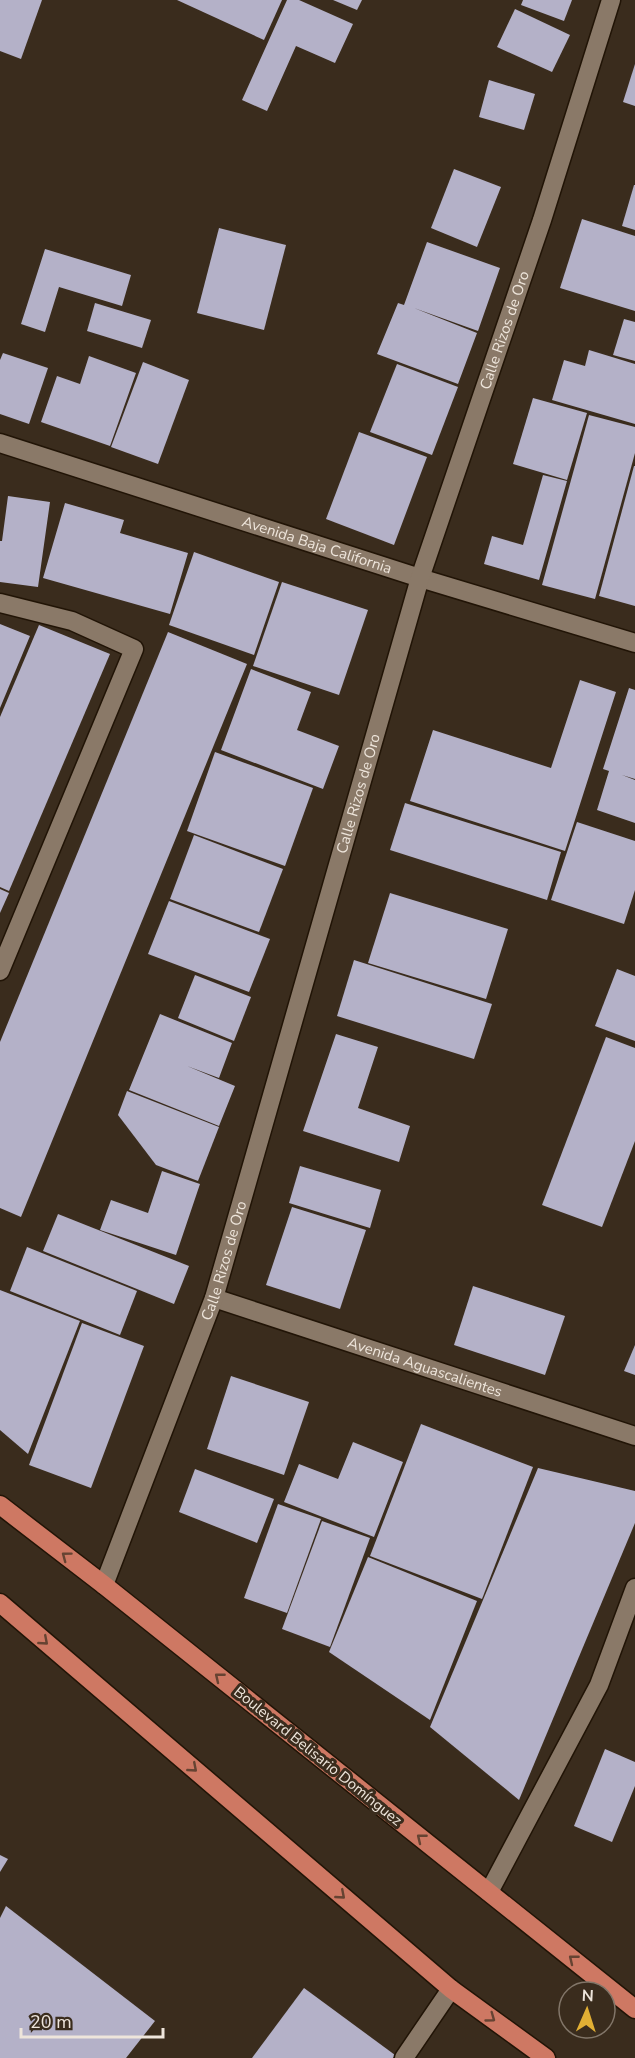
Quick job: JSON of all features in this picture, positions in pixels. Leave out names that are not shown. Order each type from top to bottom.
[{"type":"main road","name":"Boulevard Belisario Domínguez","points":[[0,1505],[104,1585],[635,2009]]},
{"type":"main road","points":[[0,1603],[451,1989],[546,2058]]},
{"type":"street","name":"Calle Rizos de Oro","points":[[104,1585],[214,1298],[420,578],[542,220],[610,0]]},
{"type":"street","name":"Avenida Baja California","points":[[0,443],[420,578],[635,642]]},
{"type":"street","points":[[0,603],[72,621],[134,649],[0,971]]},
{"type":"street","name":"Avenida Aguascalientes","points":[[214,1298],[635,1436]]},
{"type":"street","points":[[489,1892],[599,1685],[635,1588]]},
{"type":"street","points":[[404,2058],[451,1989]]},
{"type":"building","points":[[0,0],[42,0],[21,59],[0,51]]},
{"type":"building","points":[[177,0],[282,0],[264,40]]},
{"type":"building","points":[[287,0],[299,0],[353,24],[335,63],[296,46],[267,111],[242,100]]},
{"type":"building","points":[[333,0],[362,0],[357,10]]},
{"type":"building","points":[[523,0],[572,0],[564,21],[521,5]]},
{"type":"building","points":[[515,9],[570,35],[552,72],[497,47]]},
{"type":"building","points":[[635,64],[635,106],[623,102]]},
{"type":"building","points":[[489,80],[535,94],[524,130],[479,117]]},
{"type":"building","points":[[454,169],[501,187],[477,247],[431,228]]},
{"type":"building","points":[[635,185],[635,230],[622,226]]},
{"type":"building","points":[[582,219],[635,236],[635,311],[560,288]]},
{"type":"building","points":[[219,228],[286,245],[264,330],[197,313]]},
{"type":"building","points":[[427,242],[500,268],[478,331],[414,308],[477,333],[458,384],[377,354],[398,303],[404,305]]},
{"type":"building","points":[[45,249],[131,275],[122,306],[59,287],[45,332],[21,324]]},
{"type":"building","points":[[95,303],[151,320],[142,348],[87,331]]},
{"type":"building","points":[[624,319],[635,322],[635,361],[613,355]]},
{"type":"building","points":[[589,350],[635,364],[635,424],[552,400],[564,360],[585,366]]},
{"type":"building","points":[[3,353],[48,368],[29,424],[0,414],[0,360]]},
{"type":"building","points":[[89,356],[136,373],[110,446],[41,422],[57,376],[80,384]]},
{"type":"building","points":[[143,362],[189,380],[158,464],[111,447]]},
{"type":"building","points":[[397,364],[458,387],[432,455],[370,432]]},
{"type":"building","points":[[533,398],[587,413],[567,480],[513,464]]},
{"type":"building","points":[[589,415],[635,427],[635,453],[595,599],[542,585]]},
{"type":"building","points":[[359,432],[427,457],[394,545],[326,519]]},
{"type":"building","points":[[635,466],[635,606],[599,596]]},
{"type":"building","points":[[543,475],[567,481],[539,580],[484,564],[492,536],[523,545]]},
{"type":"building","points":[[8,496],[50,502],[38,587],[0,582],[0,541],[2,541]]},
{"type":"building","points":[[65,503],[124,520],[120,533],[188,553],[170,614],[43,578]]},
{"type":"building","points":[[194,552],[279,582],[254,655],[169,625]]},
{"type":"building","points":[[282,582],[368,610],[339,695],[253,666]]},
{"type":"building","points":[[0,624],[30,636],[0,708]]},
{"type":"building","points":[[39,625],[110,654],[9,891],[0,887],[0,717]]},
{"type":"building","points":[[168,632],[247,664],[21,1217],[0,1208],[0,1042]]},
{"type":"building","points":[[251,669],[311,692],[297,730],[339,746],[323,789],[221,750]]},
{"type":"building","points":[[580,680],[616,692],[565,851],[410,801],[433,730],[551,768]]},
{"type":"building","points":[[629,688],[635,690],[635,779],[622,775],[635,780],[635,823],[597,810],[609,771],[603,769]]},
{"type":"building","points":[[215,752],[313,788],[285,866],[187,831]]},
{"type":"building","points":[[405,803],[561,852],[547,900],[390,850]]},
{"type":"building","points":[[577,822],[635,841],[635,890],[624,924],[551,900]]},
{"type":"building","points":[[194,835],[283,869],[259,932],[170,899]]},
{"type":"building","points":[[0,889],[9,893],[0,913]]},
{"type":"building","points":[[390,893],[508,929],[486,999],[368,963]]},
{"type":"building","points":[[169,901],[270,939],[249,992],[148,954]]},
{"type":"building","points":[[354,960],[492,1004],[474,1059],[337,1016]]},
{"type":"building","points":[[617,969],[635,976],[635,1041],[595,1026]]},
{"type":"building","points":[[195,975],[251,997],[234,1041],[178,1018]]},
{"type":"building","points":[[160,1014],[232,1043],[219,1078],[187,1066],[235,1086],[219,1126],[129,1090]]},
{"type":"building","points":[[336,1034],[378,1047],[358,1108],[410,1126],[399,1162],[303,1131]]},
{"type":"building","points":[[606,1037],[635,1048],[635,1141],[602,1227],[542,1205]]},
{"type":"building","points":[[127,1091],[219,1127],[198,1181],[156,1165],[118,1115]]},
{"type":"building","points":[[300,1166],[381,1190],[370,1228],[289,1203]]},
{"type":"building","points":[[162,1171],[200,1184],[176,1255],[100,1230],[111,1200],[148,1213]]},
{"type":"building","points":[[292,1207],[366,1230],[340,1309],[266,1285]]},
{"type":"building","points":[[58,1214],[189,1266],[174,1304],[43,1251]]},
{"type":"building","points":[[27,1247],[137,1291],[120,1335],[10,1291]]},
{"type":"building","points":[[473,1286],[565,1316],[545,1375],[454,1345]]},
{"type":"building","points":[[0,1290],[80,1321],[28,1454],[0,1430]]},
{"type":"building","points":[[82,1323],[144,1346],[91,1488],[29,1465]]},
{"type":"building","points":[[635,1345],[635,1375],[624,1371]]},
{"type":"building","points":[[231,1376],[309,1402],[284,1475],[207,1449]]},
{"type":"building","points":[[421,1424],[533,1467],[482,1599],[370,1556]]},
{"type":"building","points":[[353,1442],[403,1462],[374,1537],[284,1502],[299,1464],[338,1479]]},
{"type":"building","points":[[538,1468],[635,1491],[635,1523],[519,1800],[430,1727]]},
{"type":"building","points":[[195,1469],[274,1499],[257,1543],[179,1512]]},
{"type":"building","points":[[278,1504],[321,1519],[287,1613],[244,1598]]},
{"type":"building","points":[[322,1521],[370,1538],[330,1647],[282,1629]]},
{"type":"building","points":[[368,1557],[477,1601],[430,1720],[329,1652]]},
{"type":"building","points":[[605,1749],[635,1762],[635,1786],[612,1842],[574,1826]]},
{"type":"building","points":[[0,1855],[8,1859],[0,1872]]},
{"type":"building","points":[[6,1906],[155,2021],[126,2058],[0,2058],[0,1918]]},
{"type":"building","points":[[304,1988],[395,2055],[393,2058],[252,2058]]}]
